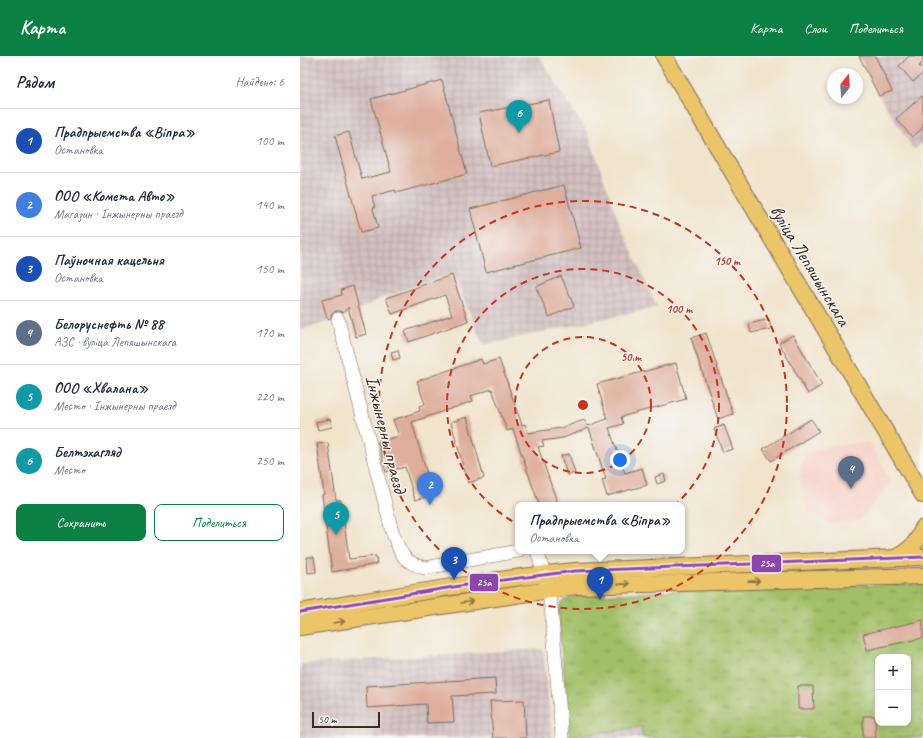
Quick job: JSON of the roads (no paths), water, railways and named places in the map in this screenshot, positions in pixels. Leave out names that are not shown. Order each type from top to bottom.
[{"type":"main road","name":"вуліца Лепяшынскага","points":[[664,56],[923,495]]},
{"type":"main road","points":[[893,558],[907,552],[920,537],[923,528]]},
{"type":"main road","points":[[300,612],[544,574],[574,571],[923,557]]},
{"type":"main road","points":[[300,628],[548,590],[600,585],[923,576]]},
{"type":"street","name":"Інжынерны праезд","points":[[338,320],[392,531],[403,556],[413,565],[425,568],[515,552]]},
{"type":"street","points":[[538,554],[552,606],[562,738]]},
{"type":"place","name":"Белтэхагляд","points":[[519,133]]},
{"type":"place","name":"Белоруснефть № 88","points":[[851,489]]},
{"type":"place","name":"ООО «Комета Авто»","points":[[430,505]]},
{"type":"place","name":"ООО «Хвалана»","points":[[336,535]]},
{"type":"place","name":"Паўночная кацельня","points":[[454,580]]},
{"type":"place","name":"Прадпрыемства «Віпра»","points":[[600,600]]}]
